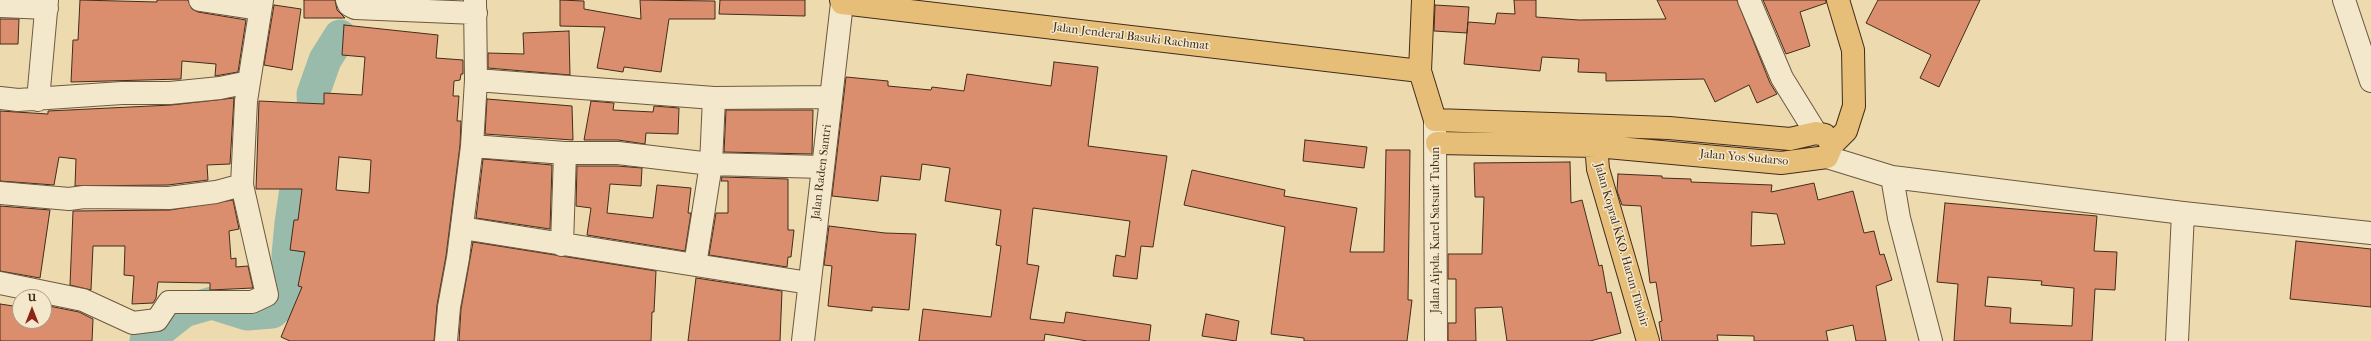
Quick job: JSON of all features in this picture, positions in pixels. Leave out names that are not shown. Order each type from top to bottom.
[{"type":"main road","points":[[1423,0],[1420,71],[1435,120]]},
{"type":"main road","points":[[1825,145],[1846,130],[1854,106],[1853,50],[1838,0]]},
{"type":"main road","name":"Jalan Jenderal Basuki Rachmat","points":[[841,1],[1420,71]]},
{"type":"main road","name":"Jalan Yos Sudarso","points":[[1435,120],[1595,135]]},
{"type":"main road","name":"Jalan Yos Sudarso","points":[[1437,143],[1595,135],[1669,128],[1790,139],[1825,145]]},
{"type":"main road","name":"Jalan Kopral KKO. Harun Thohir","points":[[1595,135],[1598,169],[1648,341]]},
{"type":"street","points":[[0,282],[83,300],[133,323],[157,320],[169,302],[252,302],[263,299],[267,295],[242,185],[246,108],[261,5],[200,0]]},
{"type":"street","points":[[347,0],[349,5],[355,8],[476,6],[476,80],[472,146],[462,228],[449,306],[446,341]]},
{"type":"street","points":[[1749,0],[1782,78],[1825,145],[1892,177],[2183,214],[2371,233]]},
{"type":"street","points":[[2344,0],[2371,81]]},
{"type":"street","name":"Jalan Raden Santri","points":[[803,341],[841,1]]},
{"type":"street","points":[[0,6],[47,4],[38,100]]},
{"type":"street","points":[[476,80],[714,98],[831,97]]},
{"type":"street","points":[[0,98],[38,100],[122,94],[170,94],[220,88],[249,82]]},
{"type":"street","points":[[695,266],[711,164],[714,98]]},
{"type":"street","name":"Jalan Aipda. Karel Satsuit Tubun","points":[[1435,120],[1437,143],[1436,341]]},
{"type":"street","points":[[472,146],[565,152],[618,153],[711,164],[823,167]]},
{"type":"street","points":[[562,245],[565,152]]},
{"type":"street","points":[[1892,177],[1899,218],[1931,341]]},
{"type":"street","points":[[0,193],[69,199],[84,197],[169,198],[216,192],[242,185]]},
{"type":"street","points":[[2177,341],[2183,214]]},
{"type":"street","points":[[462,228],[809,283]]},
{"type":"building","points":[[80,0],[157,2],[157,0],[188,0],[192,9],[198,12],[246,20],[238,72],[215,76],[216,64],[182,61],[181,79],[71,82],[73,40],[78,40]]},
{"type":"building","points":[[304,0],[335,0],[337,10],[345,18],[304,18]]},
{"type":"building","points":[[560,0],[584,1],[584,9],[641,19],[640,0],[715,1],[715,19],[669,19],[661,72],[624,67],[623,72],[597,68],[605,27],[560,26]]},
{"type":"building","points":[[720,0],[805,0],[805,16],[719,14]]},
{"type":"building","points":[[1514,0],[1536,0],[1536,17],[1579,20],[1666,19],[1657,0],[1737,0],[1770,83],[1777,94],[1757,103],[1749,85],[1715,102],[1704,79],[1606,81],[1606,73],[1578,72],[1579,59],[1542,57],[1540,71],[1464,64],[1468,22],[1495,24],[1497,13],[1515,14]]},
{"type":"building","points":[[1763,0],[1826,0],[1826,3],[1800,12],[1810,46],[1786,54]]},
{"type":"building","points":[[1878,0],[1980,0],[1939,87],[1920,78],[1931,55],[1866,23]]},
{"type":"building","points":[[274,5],[301,9],[292,70],[264,65]]},
{"type":"building","points":[[1435,5],[1469,7],[1467,33],[1434,31]]},
{"type":"building","points":[[0,19],[19,19],[18,44],[0,44]]},
{"type":"building","points":[[344,25],[438,35],[436,58],[463,60],[463,74],[461,74],[460,80],[454,81],[453,96],[459,96],[457,121],[461,121],[460,145],[446,256],[437,305],[434,341],[290,341],[281,337],[302,287],[298,286],[305,252],[290,250],[294,220],[298,220],[302,189],[256,189],[259,101],[324,104],[324,93],[362,95],[365,57],[342,55]],"holes":[[[339,157],[371,160],[369,193],[336,190]]]},
{"type":"building","points":[[569,31],[570,75],[488,68],[488,53],[524,54],[523,33]]},
{"type":"building","points":[[1054,62],[1098,67],[1088,146],[1167,156],[1153,247],[1141,246],[1137,279],[1113,276],[1116,255],[1125,257],[1130,221],[1033,208],[1027,264],[1039,266],[1030,319],[1064,323],[1066,312],[1151,325],[1149,341],[1087,341],[1045,334],[1044,341],[919,341],[923,309],[991,317],[1001,246],[996,245],[1001,210],[945,201],[950,168],[922,164],[920,180],[881,176],[878,201],[832,196],[846,77],[888,81],[888,86],[931,90],[932,87],[964,91],[967,74],[1051,86]]},
{"type":"building","points":[[234,98],[230,164],[207,165],[208,180],[168,185],[75,186],[76,159],[59,157],[54,185],[0,181],[0,111],[48,114],[48,111],[171,105]]},
{"type":"building","points":[[487,99],[572,106],[573,140],[485,134]]},
{"type":"building","points":[[591,101],[614,103],[613,110],[653,112],[654,106],[679,108],[678,134],[646,133],[645,144],[618,140],[584,140]]},
{"type":"building","points":[[726,110],[813,110],[812,154],[724,152]]},
{"type":"building","points":[[1305,140],[1367,147],[1364,168],[1303,161]]},
{"type":"building","points":[[1386,150],[1410,150],[1408,300],[1412,300],[1407,341],[1304,341],[1304,338],[1271,334],[1285,227],[1184,205],[1192,170],[1285,190],[1284,196],[1357,208],[1350,252],[1384,252]]},
{"type":"building","points":[[483,159],[552,165],[550,229],[476,218]]},
{"type":"building","points":[[1570,162],[1571,203],[1582,200],[1599,266],[1602,265],[1607,293],[1611,292],[1621,333],[1590,341],[1507,341],[1502,307],[1475,308],[1476,341],[1448,341],[1448,323],[1456,323],[1456,279],[1448,279],[1448,254],[1482,254],[1484,197],[1475,197],[1474,163]]},
{"type":"building","points":[[577,166],[617,166],[642,168],[641,186],[610,184],[607,213],[653,218],[657,185],[691,188],[688,213],[691,213],[685,251],[587,235],[591,208],[576,206]]},
{"type":"building","points":[[1618,174],[1691,179],[1691,182],[1772,185],[1771,192],[1814,183],[1818,200],[1853,191],[1864,233],[1874,231],[1880,255],[1884,254],[1892,280],[1876,286],[1886,341],[1856,341],[1853,325],[1826,331],[1828,341],[1754,341],[1754,336],[1717,335],[1718,341],[1662,341],[1659,322],[1662,321],[1656,282],[1650,283],[1641,206],[1622,205],[1617,191]],"holes":[[[1752,212],[1777,214],[1785,244],[1751,246]]]},
{"type":"building","points":[[722,177],[788,179],[788,230],[794,230],[791,257],[788,257],[787,267],[709,255],[716,213],[728,213],[728,181],[721,181]]},
{"type":"building","points":[[233,200],[239,229],[229,231],[231,259],[236,258],[236,267],[248,266],[253,288],[210,290],[210,283],[158,282],[156,298],[153,303],[132,304],[134,276],[124,275],[125,246],[93,246],[91,290],[70,285],[73,211],[170,210]]},
{"type":"building","points":[[1945,203],[2097,216],[2094,251],[2117,252],[2115,290],[2095,289],[2092,341],[1954,341],[1958,284],[1937,282]],"holes":[[[1988,277],[2042,281],[2041,285],[2074,288],[2072,326],[2010,323],[2011,308],[1985,306]]]},
{"type":"building","points":[[0,206],[50,210],[40,278],[0,271]]},
{"type":"building","points":[[829,226],[885,233],[916,234],[909,310],[872,307],[872,311],[828,306],[832,266],[824,265]]},
{"type":"building","points":[[2296,241],[2371,249],[2371,307],[2290,299]]},
{"type":"building","points":[[473,242],[656,271],[651,341],[459,341],[461,309]]},
{"type":"building","points":[[696,278],[782,291],[780,341],[688,341]]},
{"type":"building","points":[[0,304],[12,306],[12,329],[52,329],[52,307],[79,312],[93,319],[92,341],[0,341]]},
{"type":"building","points":[[1206,314],[1239,321],[1236,341],[1202,336]]},
{"type":"waterway","points":[[146,341],[184,311],[212,303],[247,314],[272,312],[288,298],[288,255],[291,223],[300,161],[306,149],[314,112],[313,94],[325,60],[340,36]]}]
